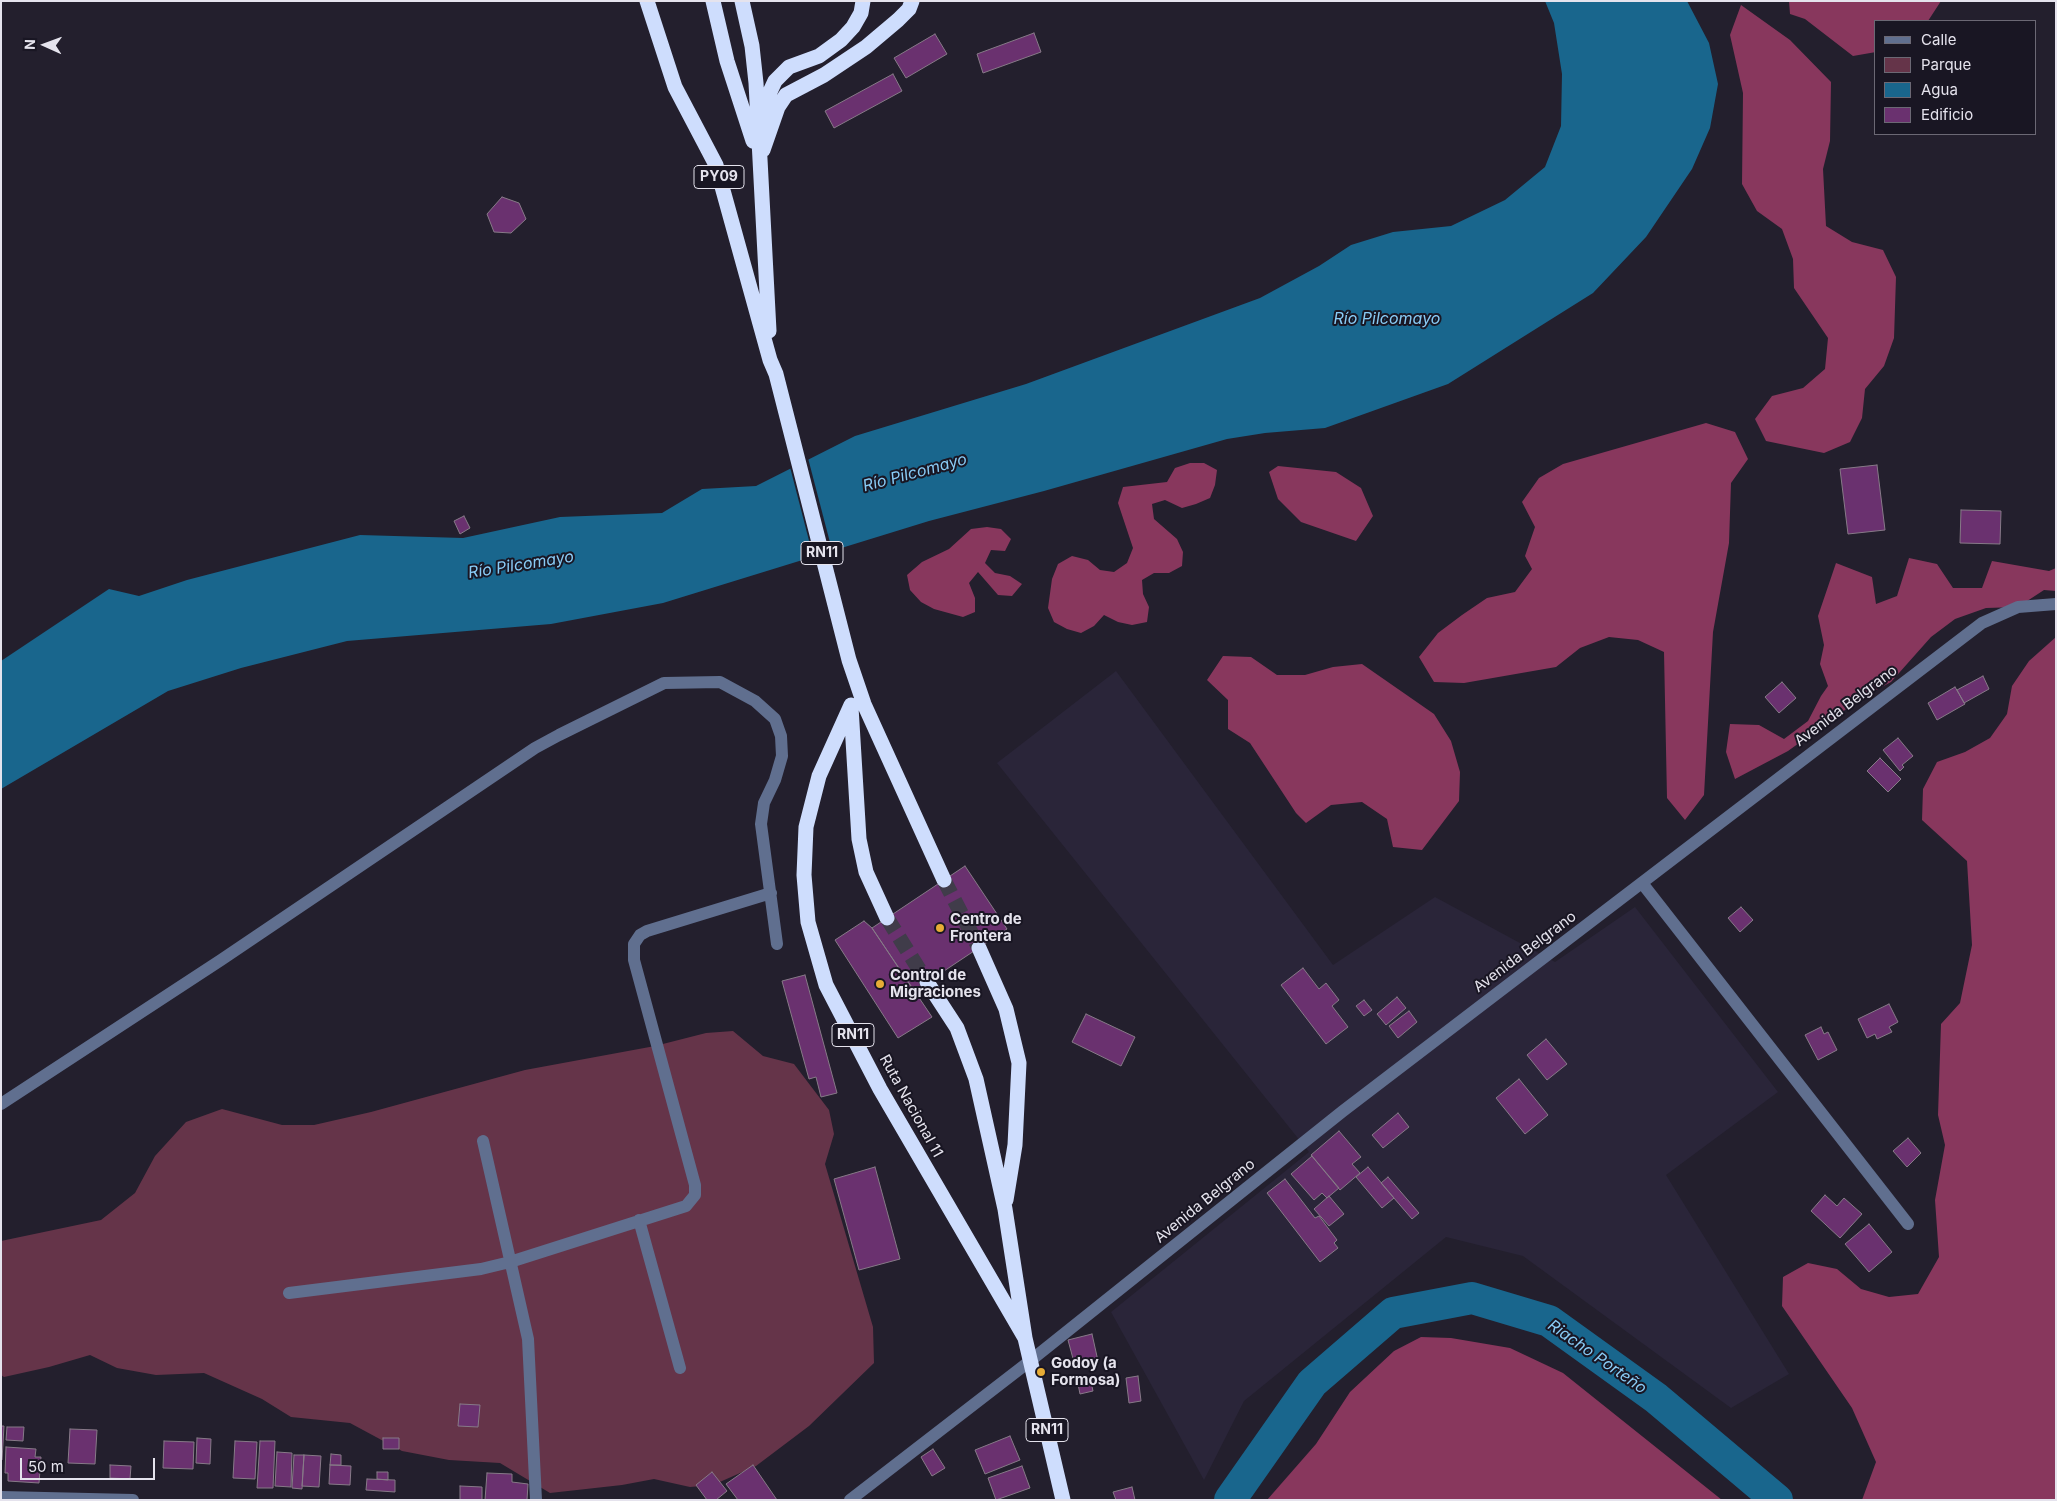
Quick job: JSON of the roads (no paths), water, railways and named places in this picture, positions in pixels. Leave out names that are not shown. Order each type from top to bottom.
[{"type":"highway","name":"PY09","points":[[647,1],[675,87],[716,165],[770,360],[776,374],[809,502]]},
{"type":"highway","points":[[713,1],[727,61],[760,159]]},
{"type":"highway","name":"PY09","points":[[742,1],[753,55],[770,360]]},
{"type":"highway","points":[[760,159],[778,107],[786,94],[824,76],[866,47],[898,20],[909,8],[912,1]]},
{"type":"highway","points":[[760,159],[769,94],[775,81],[789,67],[819,56],[842,40],[853,27],[860,3]]},
{"type":"highway","name":"Ruta Nacional 11","points":[[809,502],[849,660],[864,704],[944,880]]},
{"type":"highway","name":"Ruta Nacional 11","points":[[849,660],[858,839],[866,872],[887,918]]},
{"type":"highway","name":"Ruta Nacional 11","points":[[851,705],[819,776],[806,827],[804,875],[808,922],[826,985],[871,1071],[1025,1338]]},
{"type":"highway","name":"Ruta Nacional 11","points":[[979,948],[1006,1009],[1018,1063],[1015,1145],[1005,1209]]},
{"type":"highway","name":"Ruta Nacional 11","points":[[928,982],[958,1028],[976,1079],[1005,1209],[1025,1338],[1063,1500]]},
{"type":"street","name":"Avenida Belgrano","points":[[850,1500],[1030,1361],[1344,1111],[1982,623],[2018,607],[2056,604]]},
{"type":"street","points":[[1,1104],[221,960],[535,748],[558,734],[664,683],[720,682],[756,701],[774,719],[781,736],[782,756],[775,780],[764,803],[761,824],[777,944]]},
{"type":"street","points":[[1642,883],[1908,1224]]},
{"type":"street","points":[[289,1292],[480,1269],[510,1262],[686,1206],[695,1195],[695,1185],[634,960],[634,944],[640,935],[647,931],[770,893]]},
{"type":"street","points":[[483,1140],[528,1338],[536,1500]]},
{"type":"street","points":[[639,1220],[680,1368]]},
{"type":"street","points":[[1,1497],[133,1500]]},
{"type":"water","name":"Río Pilcomayo","points":[[1545,1],[1687,1],[1709,43],[1718,84],[1710,128],[1692,169],[1646,237],[1593,293],[1448,384],[1325,428],[1265,433],[1227,439],[1044,491],[929,521],[663,603],[551,624],[347,641],[241,668],[168,691],[1,789],[1,661],[109,589],[139,596],[187,580],[360,535],[463,538],[560,517],[662,513],[702,489],[756,486],[855,436],[1026,384],[1260,298],[1319,266],[1351,245],[1393,232],[1451,226],[1505,200],[1545,167],[1561,126],[1562,74],[1554,23]]},
{"type":"waterway","name":"Riacho Porteño","points":[[1230,1500],[1312,1383],[1393,1313],[1472,1298],[1549,1321],[1656,1398],[1777,1500]]},
{"type":"tunnel","points":[[944,880],[979,948]]},
{"type":"tunnel","points":[[887,918],[927,982]]},
{"type":"place","name":"Centro de Frontera","points":[[940,928]]},
{"type":"place","name":"Control de Migraciones","points":[[880,984]]},
{"type":"place","name":"Godoy (a Formosa)","points":[[1041,1372]]}]
